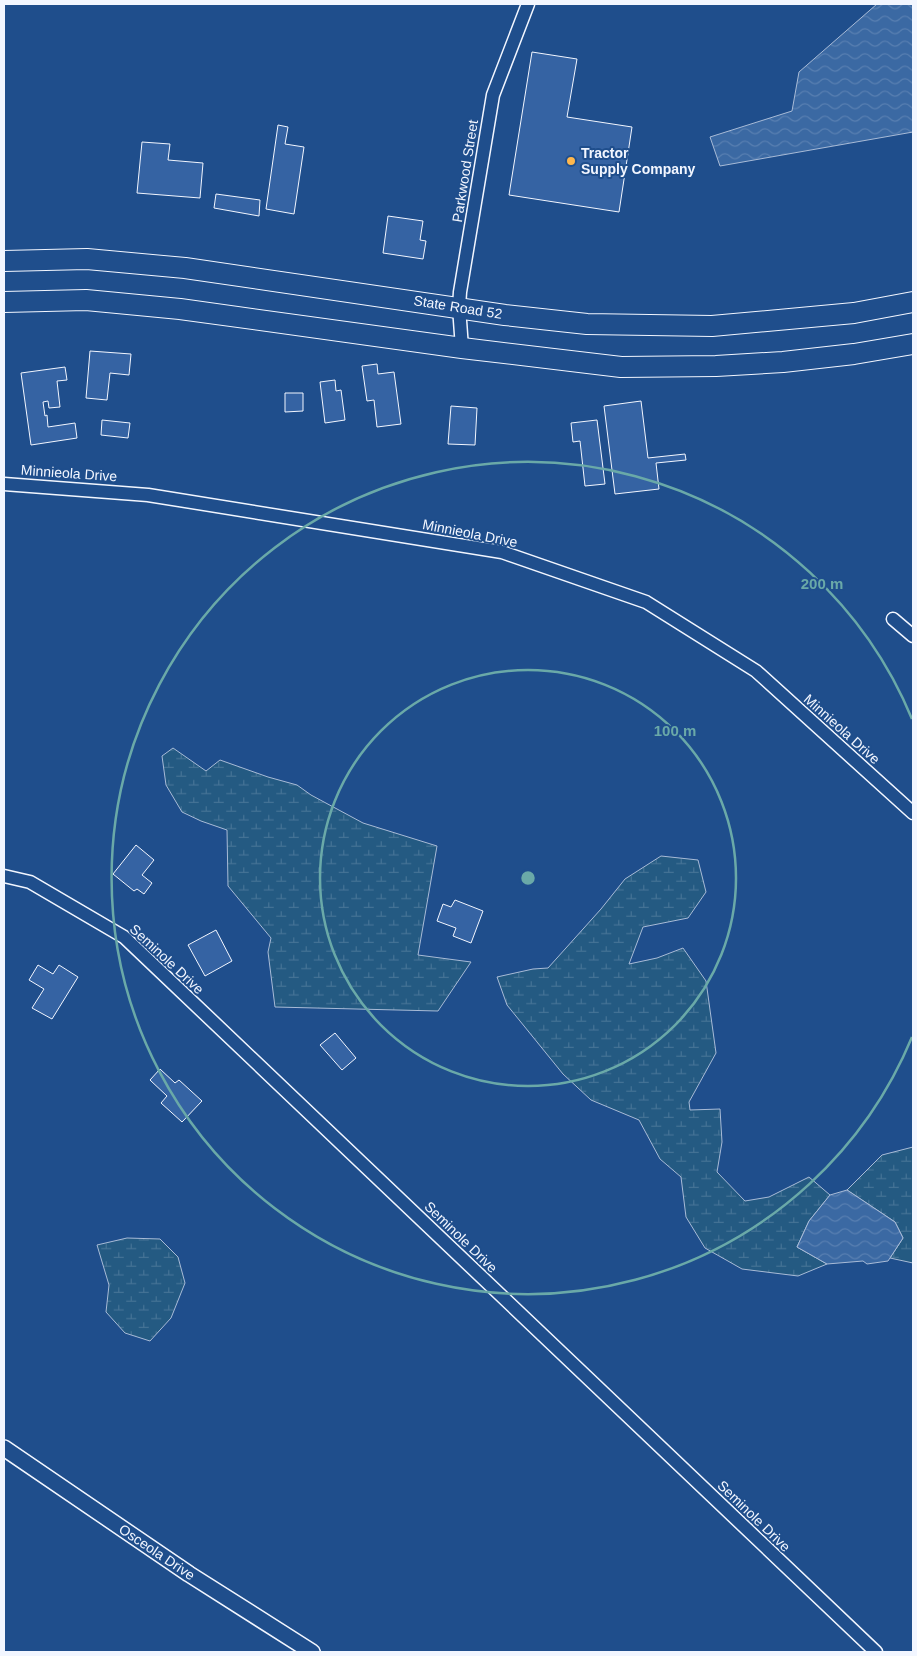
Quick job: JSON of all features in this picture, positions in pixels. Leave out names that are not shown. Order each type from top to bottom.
[{"type":"main road","name":"State Road 52","points":[[4,261],[87,259],[185,268],[505,315],[587,324],[712,326],[854,313],[913,302]]},
{"type":"main road","points":[[4,302],[86,300],[180,309],[462,348],[621,367],[716,366],[783,362],[913,344]]},
{"type":"street","name":"Parkwood Street","points":[[462,348],[459,307],[460,292],[493,95],[528,4]]},
{"type":"street","name":"Minnieola Drive","points":[[4,484],[148,495],[502,552],[646,602],[756,671],[913,813]]},
{"type":"street","points":[[893,619],[913,636]]},
{"type":"street","name":"Seminole Drive","points":[[4,876],[30,882],[124,937],[876,1652]]},
{"type":"street","name":"Osceola Drive","points":[[4,1448],[189,1574],[312,1652]]},
{"type":"green space","points":[[173,748],[206,771],[220,760],[297,785],[311,795],[363,823],[437,846],[418,955],[471,962],[438,1011],[275,1007],[268,952],[271,938],[228,886],[227,830],[182,812],[166,785],[162,756]]},
{"type":"green space","points":[[661,856],[698,860],[706,892],[688,918],[643,927],[629,964],[657,958],[683,948],[706,981],[716,1053],[689,1102],[690,1110],[720,1109],[722,1142],[717,1172],[745,1201],[769,1197],[809,1177],[830,1195],[809,1221],[797,1247],[827,1264],[798,1276],[742,1269],[705,1248],[686,1217],[681,1177],[660,1159],[639,1120],[591,1100],[563,1074],[507,1005],[497,977],[533,969],[548,968],[625,879]]},
{"type":"green space","points":[[913,1147],[913,1263],[890,1258],[903,1238],[895,1222],[847,1190],[882,1155]]},
{"type":"green space","points":[[127,1238],[160,1239],[178,1257],[185,1283],[171,1318],[150,1341],[125,1333],[106,1312],[109,1285],[97,1245]]},
{"type":"water","points":[[877,4],[913,4],[913,132],[720,166],[710,137],[792,111],[799,72]]},
{"type":"water","points":[[847,1190],[895,1222],[903,1238],[888,1261],[867,1264],[863,1261],[827,1264],[797,1247],[809,1221],[830,1195]]},
{"type":"building","name":"Tractor Supply Company","points":[[532,52],[577,59],[567,117],[632,127],[619,212],[509,195]]},
{"type":"building","points":[[278,125],[288,127],[285,144],[304,147],[294,214],[266,209]]},
{"type":"building","points":[[142,142],[170,144],[168,160],[203,163],[200,198],[137,193]]},
{"type":"building","points":[[216,194],[260,200],[259,216],[214,208]]},
{"type":"building","points":[[388,216],[423,221],[420,240],[426,241],[423,259],[383,253]]},
{"type":"building","points":[[90,351],[131,354],[129,375],[110,373],[107,400],[86,398]]},
{"type":"building","points":[[377,364],[378,374],[394,372],[401,424],[377,427],[374,400],[367,401],[362,366]]},
{"type":"building","points":[[65,367],[67,380],[57,381],[60,407],[49,408],[48,401],[43,402],[45,416],[47,415],[48,427],[75,423],[77,438],[31,445],[21,373]]},
{"type":"building","points":[[335,380],[336,391],[341,390],[345,420],[325,423],[320,382]]},
{"type":"building","points":[[285,393],[303,393],[303,411],[285,412]]},
{"type":"building","points":[[641,401],[648,458],[685,454],[686,460],[656,463],[659,489],[615,494],[604,406]]},
{"type":"building","points":[[451,406],[477,408],[475,445],[448,444]]},
{"type":"building","points":[[102,420],[130,423],[128,438],[101,435]]},
{"type":"building","points":[[597,420],[605,484],[585,486],[580,441],[573,442],[571,423]]},
{"type":"building","points":[[136,845],[154,860],[142,875],[152,883],[144,894],[137,889],[134,891],[113,874]]},
{"type":"building","points":[[455,900],[483,911],[471,943],[453,936],[456,928],[437,921],[443,904],[451,907]]},
{"type":"building","points":[[216,930],[232,961],[205,976],[188,945]]},
{"type":"building","points":[[38,965],[53,974],[59,965],[78,977],[52,1019],[32,1008],[44,989],[29,980]]},
{"type":"building","points":[[335,1033],[356,1058],[342,1070],[320,1045]]},
{"type":"building","points":[[160,1069],[175,1083],[179,1080],[202,1101],[182,1122],[161,1103],[167,1096],[150,1080]]},
{"type":"place","name":"Tractor Supply Company","points":[[571,161]]}]
